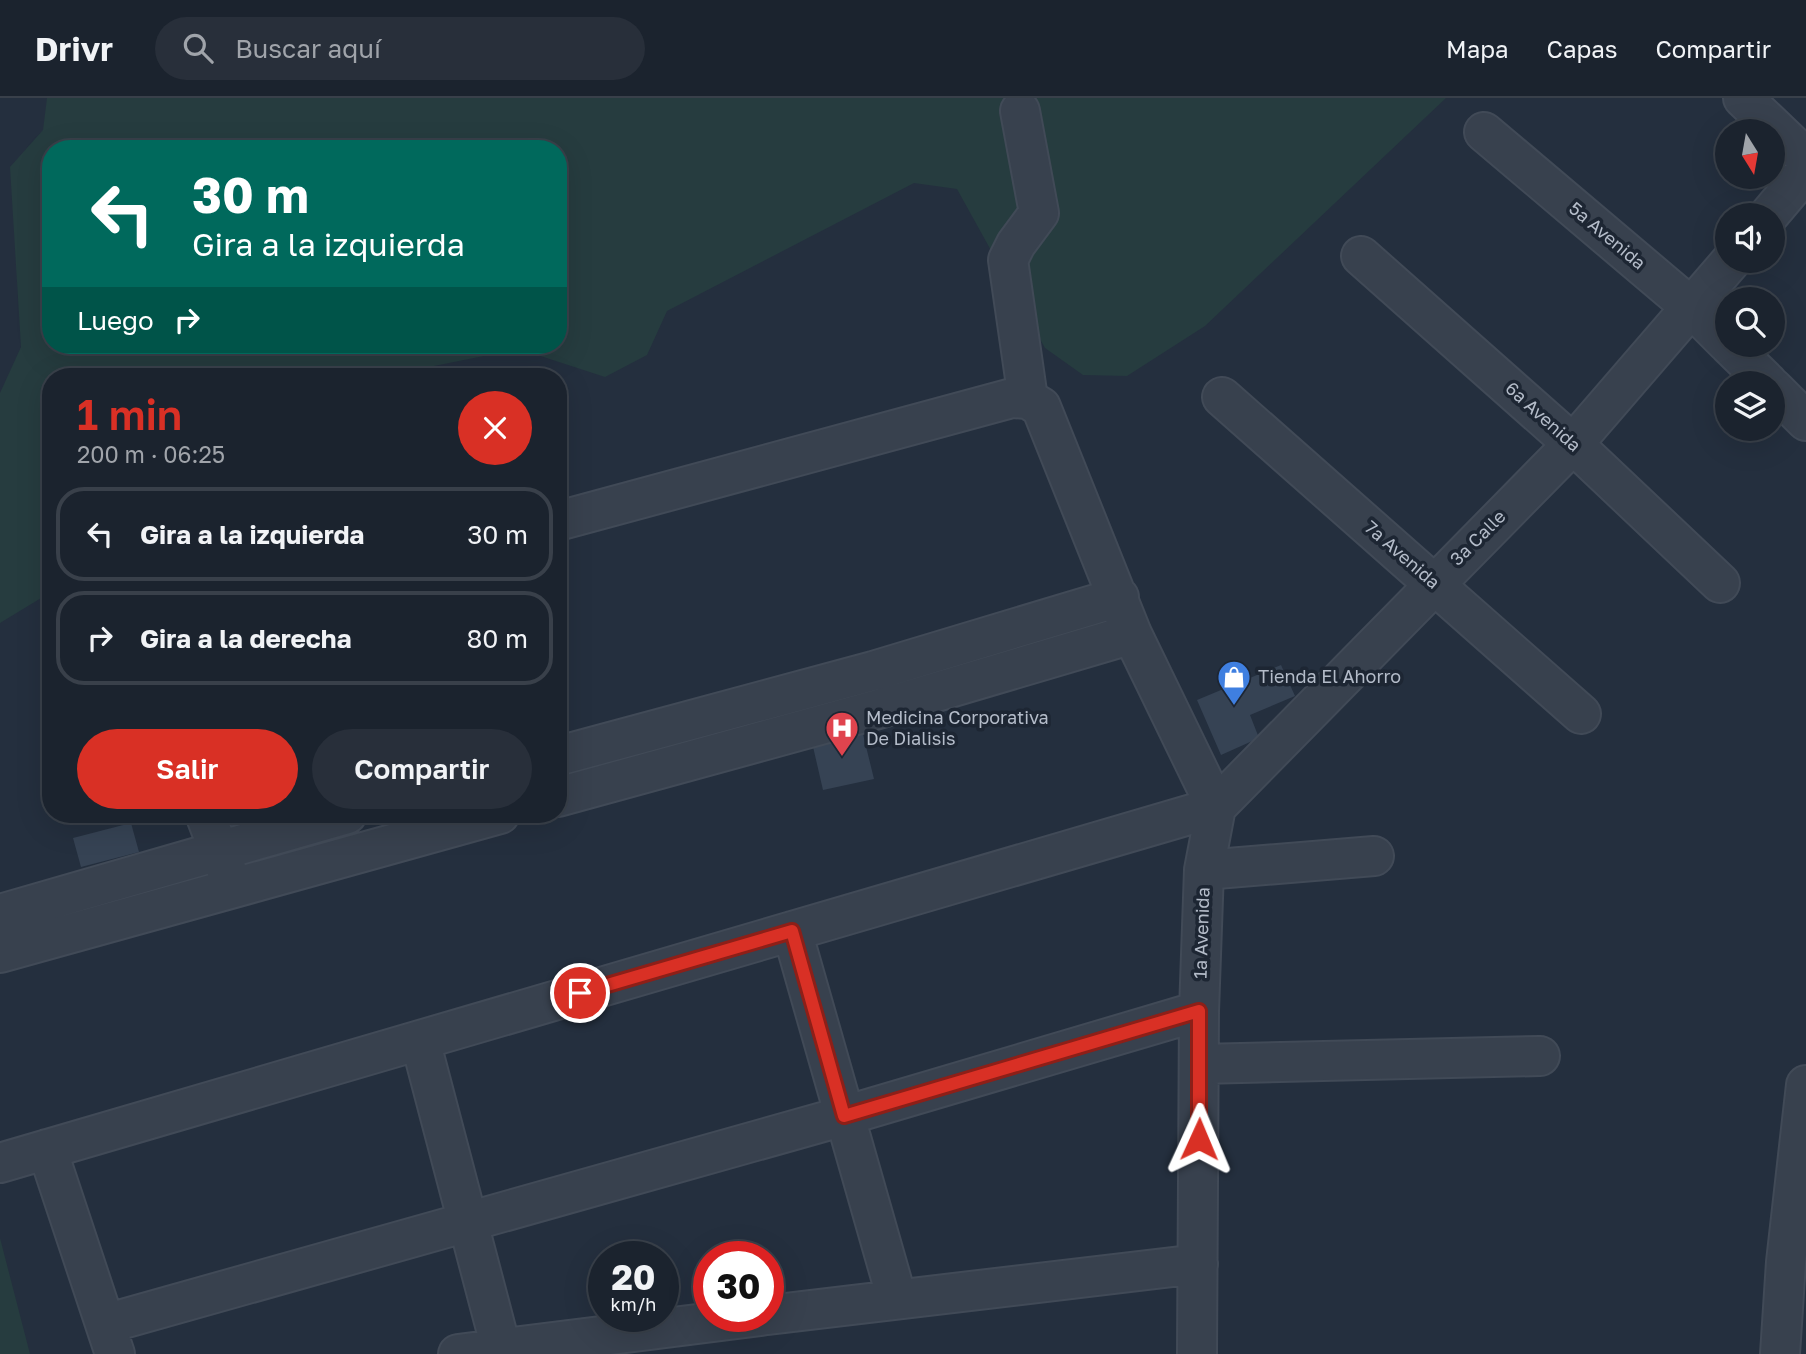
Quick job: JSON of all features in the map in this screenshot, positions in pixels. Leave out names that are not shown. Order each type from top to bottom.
[{"type":"street","points":[[1743,98],[1806,158]]},
{"type":"street","points":[[1020,111],[1039,213],[1016,244],[1008,260],[1028,399]]},
{"type":"street","name":"5a Avenida","points":[[1483,132],[1692,308],[1715,331]]},
{"type":"street","points":[[1779,203],[1806,171]]},
{"type":"street","name":"6a Avenida","points":[[1361,256],[1573,443],[1720,583]]},
{"type":"street","name":"3a Calle","points":[[1216,807],[1573,443],[1721,273]]},
{"type":"street","name":"5a Avenida","points":[[1741,357],[1756,371]]},
{"type":"street","name":"7a Avenida","points":[[1222,397],[1581,714]]},
{"type":"street","points":[[0,1163],[1216,807],[1132,634],[1041,407],[1028,399],[1012,398],[567,520]]},
{"type":"street","points":[[1785,400],[1806,421]]},
{"type":"street","points":[[567,794],[645,772],[877,689],[1119,597]]},
{"type":"street","points":[[567,754],[635,736],[877,689],[1132,634]]},
{"type":"street","points":[[635,736],[645,772]]},
{"type":"street","name":"1a Avenida","points":[[1197,1354],[1199,1011],[1204,870],[1216,807]]},
{"type":"street","points":[[209,823],[232,888]]},
{"type":"street","points":[[0,914],[314,823]]},
{"type":"street","points":[[0,953],[232,888],[425,824]]},
{"type":"street","points":[[1204,870],[1374,856]]},
{"type":"street","points":[[792,931],[897,1300]]},
{"type":"street","points":[[47,1149],[110,1339],[468,1222],[844,1116],[1199,1011]]},
{"type":"street","points":[[420,1040],[501,1348]]},
{"type":"street","points":[[1200,1064],[1540,1056]]},
{"type":"street","points":[[1780,1354],[1786,1262],[1806,1085]]},
{"type":"street","points":[[784,1313],[1198,1264]]},
{"type":"street","points":[[458,1354],[693,1324]]},
{"type":"green space","points":[[47,98],[1446,98],[1205,326],[1127,376],[1083,375],[1045,348],[957,189],[914,183],[667,311],[647,355],[605,377],[534,354],[567,354],[567,140],[42,140],[42,354],[494,354],[428,368],[42,368],[42,597],[0,623],[0,393],[21,347],[10,167],[43,130]]},
{"type":"green space","points":[[0,1238],[30,1354],[0,1354]]},
{"type":"building","name":"Tienda El Ahorro","points":[[1281,665],[1295,696],[1250,715],[1259,738],[1221,755],[1197,700]]},
{"type":"building","name":"Medicina Corporativa De Dialisis","points":[[861,726],[874,779],[823,790],[811,738]]},
{"type":"building","points":[[131,823],[139,852],[81,867],[73,838]]},
{"type":"place","name":"Tienda El Ahorro","points":[[1234,707]]},
{"type":"place","name":"Medicina Corporativa De Dialisis","points":[[842,758]]},
{"type":"route","points":[[580,993],[792,931],[844,1116],[1199,1011],[1199,1139]]}]
